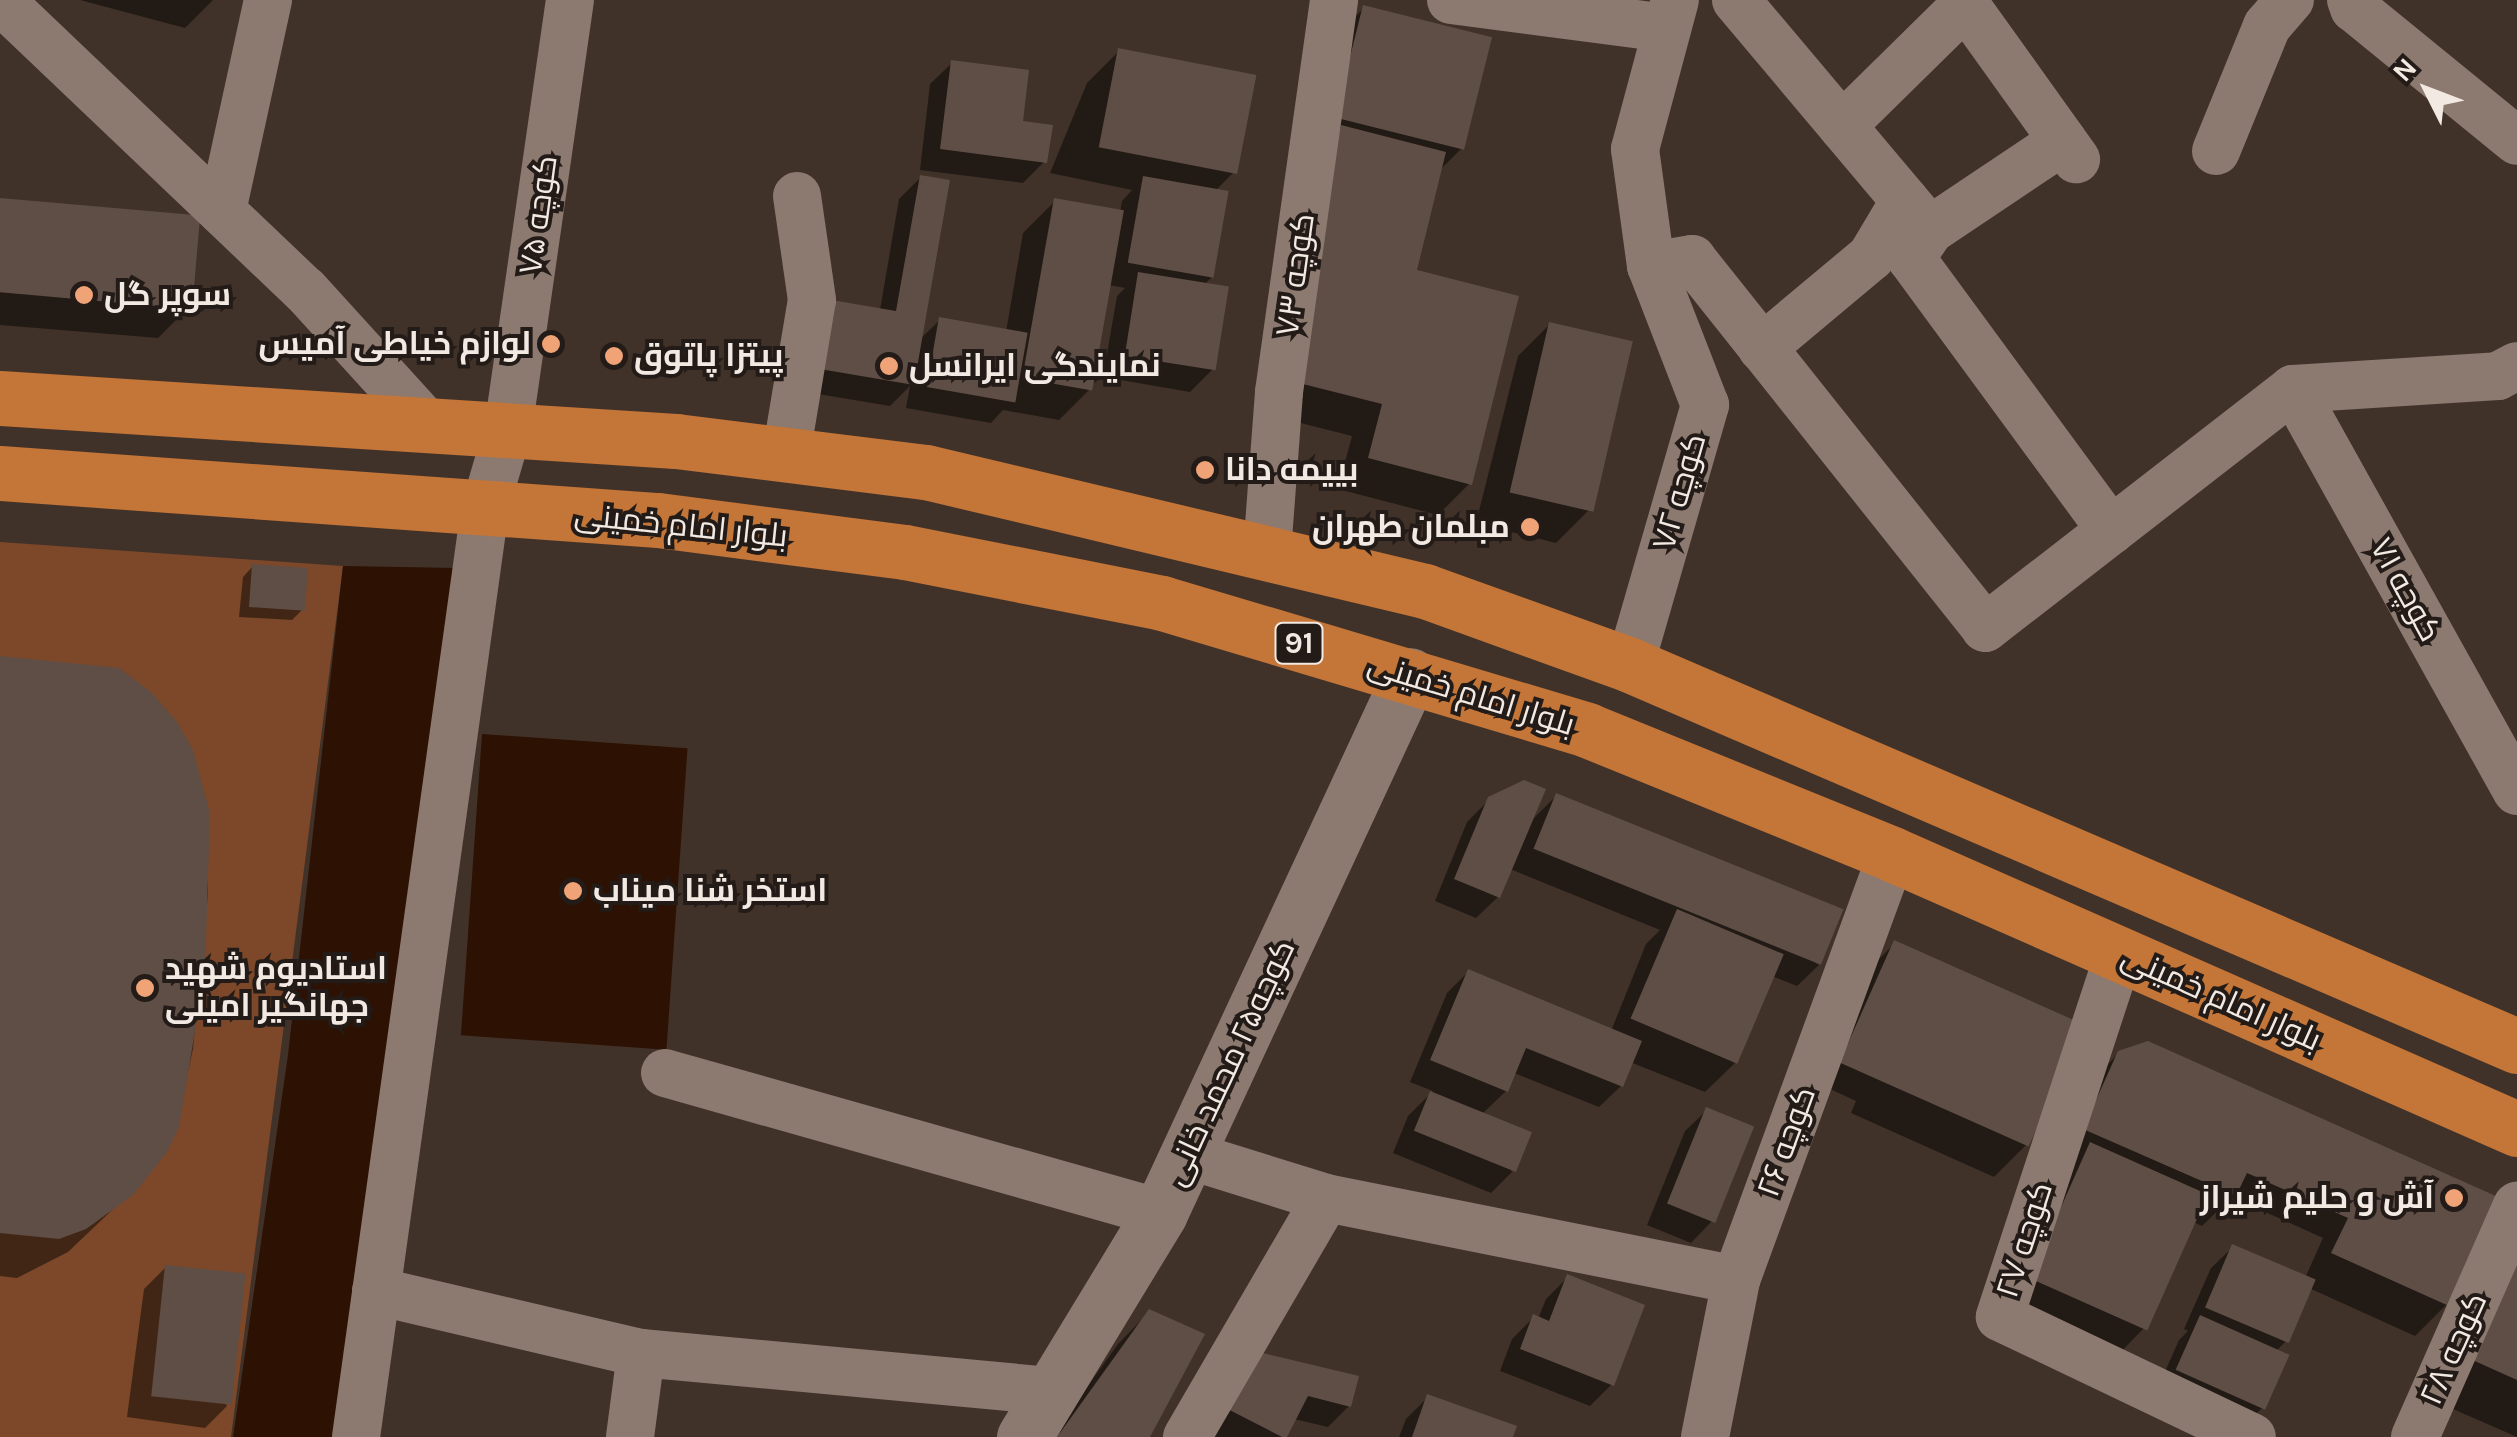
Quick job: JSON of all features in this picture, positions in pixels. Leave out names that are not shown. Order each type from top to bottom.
[{"type":"main road","points":[[0,398],[676,441],[926,472],[1425,591],[1630,666],[2517,1046]]},
{"type":"main road","name":"بلوار امام خمینی","points":[[0,473],[658,520],[905,552],[1162,603],[1586,730],[1892,854],[2517,1129]]},
{"type":"street","points":[[0,0],[305,290],[428,425]]},
{"type":"street","points":[[222,210],[268,0]]},
{"type":"street","name":"کوچه ۷۵","points":[[356,1437],[485,508],[508,430],[570,0]]},
{"type":"street","name":"کوچه ۷۳","points":[[1267,552],[1279,392],[1334,0]]},
{"type":"street","points":[[1451,0],[1671,14]]},
{"type":"street","points":[[1736,0],[1918,215]]},
{"type":"street","points":[[2216,151],[2266,26],[2290,0]]},
{"type":"street","points":[[2351,0],[2354,8],[2517,141]]},
{"type":"street","points":[[1762,348],[1918,215],[2070,150],[1964,3],[1842,126]]},
{"type":"street","name":"کوچه ۷۲","points":[[1630,666],[1705,405],[1651,266],[1635,149],[1671,14]]},
{"type":"street","points":[[786,455],[812,300],[797,196]]},
{"type":"street","points":[[1918,215],[1910,258],[2112,530]]},
{"type":"street","points":[[1651,266],[1692,259],[1985,628],[2294,388],[2498,376],[2517,366]]},
{"type":"street","name":"کوچه ۷۱","points":[[2294,388],[2517,791]]},
{"type":"street","name":"کوچه۲۵ محمد خانی","points":[[1024,1437],[1160,1212],[1410,675]]},
{"type":"street","name":"کوچه ۲۶","points":[[1705,1437],[1736,1280],[1892,854]]},
{"type":"street","name":"کوچه ۲۷","points":[[2119,954],[2000,1318],[2252,1437]]},
{"type":"street","points":[[665,1073],[1160,1212]]},
{"type":"street","points":[[1188,1154],[1326,1198],[1736,1280]]},
{"type":"street","points":[[1187,1437],[1326,1198]]},
{"type":"street","name":"کوچه ۲۸","points":[[2415,1437],[2517,1206]]},
{"type":"street","points":[[376,1290],[642,1353],[1052,1392]]},
{"type":"street","points":[[630,1437],[642,1353]]},
{"type":"shaded area","name":"استادیوم شهید جهانگیر امینی","points":[[0,542],[343,566],[231,1437],[0,1437]]},
{"type":"shaded area","points":[[343,566],[459,568],[342,1437],[233,1437],[288,1055]]},
{"type":"shaded area","name":"استخر شنا میناب","points":[[482,734],[687,748],[666,1050],[461,1035]]},
{"type":"building","points":[[1363,5],[1492,37],[1464,150],[1335,118]]},
{"type":"building","points":[[1118,48],[1256,75],[1237,174],[1099,147]]},
{"type":"building","points":[[951,60],[1029,70],[1023,121],[1053,125],[1047,163],[940,149]]},
{"type":"building","points":[[1341,125],[1446,152],[1417,270],[1519,296],[1472,485],[1368,458],[1382,404],[1291,381],[1311,244]]},
{"type":"building","points":[[920,175],[950,180],[914,385],[808,367],[820,298],[896,311]]},
{"type":"building","points":[[1143,176],[1229,191],[1213,278],[1128,263]]},
{"type":"building","points":[[0,198],[200,216],[192,309],[0,292]]},
{"type":"building","points":[[1054,198],[1124,210],[1092,391],[1022,378]]},
{"type":"building","points":[[1138,272],[1229,286],[1216,370],[1125,356]]},
{"type":"building","points":[[939,317],[1028,333],[1015,403],[927,387]]},
{"type":"building","points":[[1549,322],[1633,341],[1593,512],[1510,493]]},
{"type":"building","points":[[252,564],[308,568],[305,611],[249,607]]},
{"type":"building","points":[[0,656],[119,668],[151,692],[177,722],[193,750],[210,814],[205,971],[179,1127],[167,1152],[133,1195],[86,1229],[59,1239],[0,1233]]},
{"type":"building","points":[[1524,780],[1546,789],[1500,898],[1454,879],[1488,797]]},
{"type":"building","points":[[1556,793],[1843,909],[1821,965],[1534,849]]},
{"type":"building","points":[[1677,909],[1784,954],[1737,1064],[1631,1019]]},
{"type":"building","points":[[1894,940],[2083,1024],[2029,1147],[1839,1062]]},
{"type":"building","points":[[1468,969],[1642,1041],[1623,1087],[1526,1048],[1508,1092],[1430,1060]]},
{"type":"building","points":[[2148,1041],[2498,1197],[2449,1306],[2331,1253],[2348,1218],[2247,1173],[2236,1196],[2083,1129],[2118,1051]]},
{"type":"building","points":[[1430,1091],[1532,1132],[1516,1172],[1414,1131]]},
{"type":"building","points":[[1706,1107],[1754,1126],[1715,1223],[1667,1203]]},
{"type":"building","points":[[2090,1142],[2208,1194],[2147,1331],[2029,1278]]},
{"type":"building","points":[[2232,1244],[2316,1280],[2289,1343],[2205,1308]]},
{"type":"building","points":[[2517,1249],[2517,1380],[2468,1358]]},
{"type":"building","points":[[165,1265],[246,1273],[232,1405],[151,1396]]},
{"type":"building","points":[[1567,1274],[1645,1305],[1614,1386],[1520,1349],[1533,1314],[1549,1321]]},
{"type":"building","points":[[1149,1309],[1205,1334],[1150,1437],[1057,1437]]},
{"type":"building","points":[[2200,1315],[2290,1355],[2265,1410],[2176,1370]]},
{"type":"building","points":[[1242,1348],[1359,1376],[1351,1407],[1308,1396],[1287,1437],[1282,1437],[1214,1402]]},
{"type":"building","points":[[1427,1394],[1517,1426],[1513,1437],[1412,1437]]},
{"type":"place","name":"سوپر گل","points":[[84,295]]},
{"type":"place","name":"لوازم خیاطی آمیس","points":[[551,344]]},
{"type":"place","name":"پیتزا پاتوق","points":[[614,356]]},
{"type":"place","name":"نمایندگی ایرانسل","points":[[889,366]]},
{"type":"place","name":"بییمه دانا","points":[[1205,470]]},
{"type":"place","name":"مبلمان طهران","points":[[1530,527]]},
{"type":"place","name":"استخر شنا میناب","points":[[573,891]]},
{"type":"place","name":"استادیوم شهید جهانگیر امینی","points":[[145,988]]},
{"type":"place","name":"آش و حلیم شیراز","points":[[2454,1198]]}]
